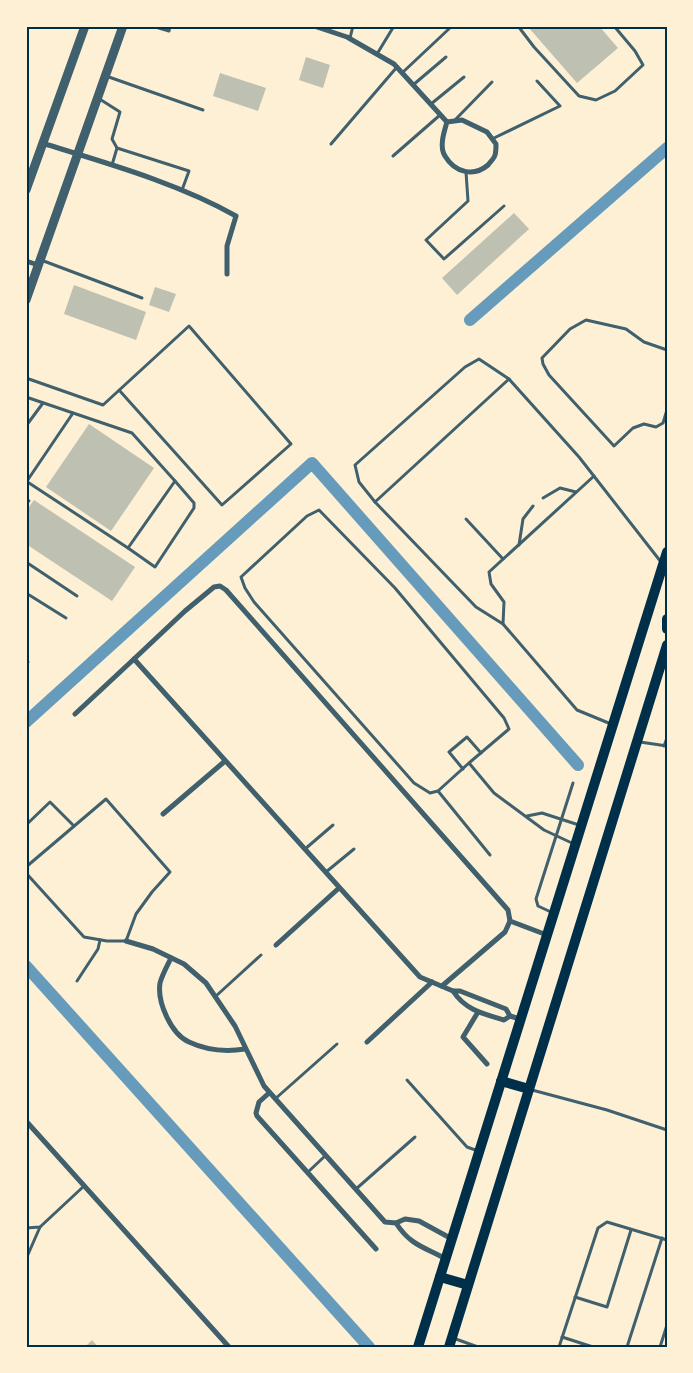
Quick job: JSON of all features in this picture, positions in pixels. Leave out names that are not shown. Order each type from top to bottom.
[{"type":"main road","points":[[418,1347],[575,844],[665,566],[667,552]]},
{"type":"main road","points":[[667,620],[667,629]]},
{"type":"main road","points":[[450,1342],[667,645]]},
{"type":"main road","points":[[501,1081],[529,1089]]},
{"type":"main road","points":[[440,1277],[468,1285]]},
{"type":"street","points":[[26,190],[28,177],[85,26]]},
{"type":"street","points":[[26,300],[123,26]]},
{"type":"street","points":[[314,26],[350,38],[394,64],[447,122]]},
{"type":"street","points":[[462,120],[487,132],[496,144],[495,156],[490,163],[480,171],[470,173],[457,169],[444,156],[443,140],[447,122],[462,120]]},
{"type":"street","points":[[42,143],[182,191],[215,204],[236,216],[227,246],[227,274]]},
{"type":"street","points":[[26,261],[40,262]]},
{"type":"street","points":[[75,714],[185,611],[214,587],[220,586],[226,590],[508,910],[510,921],[505,932],[442,986]]},
{"type":"street","points":[[134,659],[420,977],[453,991],[460,991],[506,1009],[510,1016],[520,1019]]},
{"type":"street","points":[[163,814],[225,761]]},
{"type":"street","points":[[276,946],[339,888]]},
{"type":"street","points":[[510,921],[547,935]]},
{"type":"street","points":[[126,941],[153,949],[184,964],[206,983],[235,1026],[269,1093],[385,1222],[396,1223],[405,1219],[419,1221],[452,1239]]},
{"type":"street","points":[[171,958],[160,982],[162,1007],[169,1023],[187,1042],[210,1049],[230,1052],[245,1049]]},
{"type":"street","points":[[367,1042],[432,982]]},
{"type":"street","points":[[453,991],[464,1005],[478,1012],[504,1020],[510,1016]]},
{"type":"street","points":[[472,1009],[476,997]]},
{"type":"street","points":[[488,1015],[491,1004]]},
{"type":"street","points":[[478,1012],[463,1037],[487,1064]]},
{"type":"street","points":[[269,1093],[259,1102],[256,1113],[376,1249]]},
{"type":"street","points":[[26,1122],[229,1347]]},
{"type":"street","points":[[396,1223],[410,1241],[446,1259]]},
{"type":"lane","points":[[152,26],[169,31],[170,26]]},
{"type":"lane","points":[[350,38],[353,26]]},
{"type":"lane","points":[[377,54],[394,26]]},
{"type":"lane","points":[[402,73],[452,26]]},
{"type":"lane","points":[[518,26],[534,47],[579,96],[596,100],[615,91],[643,65],[635,51],[614,26]]},
{"type":"lane","points":[[413,84],[446,56]]},
{"type":"lane","points":[[331,144],[397,68]]},
{"type":"lane","points":[[106,76],[203,110]]},
{"type":"lane","points":[[430,104],[464,77]]},
{"type":"lane","points":[[492,139],[560,106],[537,80]]},
{"type":"lane","points":[[454,121],[492,82]]},
{"type":"lane","points":[[98,98],[120,112],[112,139],[117,148],[189,171],[182,191]]},
{"type":"lane","points":[[393,156],[440,115]]},
{"type":"lane","points":[[111,166],[117,148]]},
{"type":"lane","points":[[466,171],[468,201],[426,240],[444,259],[504,206]]},
{"type":"lane","points":[[40,262],[142,298]]},
{"type":"lane","points":[[667,350],[644,342],[626,329],[586,320],[570,329],[542,358],[549,375],[614,446],[633,428],[644,424],[656,427],[662,423],[667,410]]},
{"type":"lane","points":[[26,378],[103,405],[119,390],[189,326],[291,444],[222,505],[119,390]]},
{"type":"lane","points":[[613,724],[577,710],[503,624],[476,607],[375,502],[359,482],[355,466],[465,367],[478,359],[509,379],[580,457],[665,566]]},
{"type":"lane","points":[[375,502],[509,379]]},
{"type":"lane","points":[[26,397],[132,433],[194,503],[194,508],[156,567],[26,481],[73,413]]},
{"type":"lane","points":[[26,426],[43,403]]},
{"type":"lane","points":[[503,624],[504,602],[491,584],[489,572],[594,476]]},
{"type":"lane","points":[[128,548],[175,481]]},
{"type":"lane","points":[[543,498],[560,488],[576,492]]},
{"type":"lane","points":[[519,545],[523,519],[533,506]]},
{"type":"lane","points":[[319,510],[395,588],[504,718],[509,729],[469,763],[438,791],[430,793],[414,783],[254,602],[241,578],[307,516],[319,510]]},
{"type":"lane","points":[[466,519],[503,559]]},
{"type":"lane","points":[[26,562],[77,596]]},
{"type":"lane","points":[[26,593],[66,618]]},
{"type":"lane","points":[[463,769],[449,752],[467,736],[481,753]]},
{"type":"lane","points":[[637,742],[666,746],[667,738]]},
{"type":"lane","points":[[469,763],[494,793],[544,830],[575,844]]},
{"type":"lane","points":[[554,914],[538,906],[536,900],[572,783]]},
{"type":"lane","points":[[438,791],[490,855]]},
{"type":"lane","points":[[26,868],[106,799],[170,872],[136,914],[126,941],[84,937],[26,873]]},
{"type":"lane","points":[[26,825],[50,802],[74,826]]},
{"type":"lane","points":[[527,817],[542,813],[581,826]]},
{"type":"lane","points":[[305,849],[333,825]]},
{"type":"lane","points":[[326,873],[354,848]]},
{"type":"lane","points":[[77,981],[98,949],[100,940]]},
{"type":"lane","points":[[215,997],[261,955]]},
{"type":"lane","points":[[275,1099],[337,1044]]},
{"type":"lane","points":[[407,1080],[467,1147],[479,1152]]},
{"type":"lane","points":[[529,1089],[607,1110],[667,1130]]},
{"type":"lane","points":[[356,1190],[415,1137]]},
{"type":"lane","points":[[308,1172],[325,1156]]},
{"type":"lane","points":[[26,1259],[40,1227],[84,1186]]},
{"type":"lane","points":[[559,1347],[598,1228],[607,1222],[667,1240]]},
{"type":"lane","points":[[26,1228],[40,1227]]},
{"type":"lane","points":[[575,1297],[606,1307],[632,1230]]},
{"type":"lane","points":[[627,1347],[662,1238]]},
{"type":"lane","points":[[660,1347],[667,1325]]},
{"type":"lane","points":[[562,1337],[593,1347]]},
{"type":"lane","points":[[450,1342],[478,1347]]},
{"type":"building","points":[[531,26],[599,26],[618,48],[577,83],[529,28]]},
{"type":"building","points":[[306,57],[330,65],[323,88],[299,80]]},
{"type":"building","points":[[220,73],[266,88],[258,111],[213,96]]},
{"type":"building","points":[[514,213],[529,229],[457,295],[442,278]]},
{"type":"building","points":[[74,285],[146,312],[136,340],[64,314]]},
{"type":"building","points":[[155,287],[176,294],[169,312],[149,305]]},
{"type":"building","points":[[89,424],[154,468],[111,531],[46,487]]},
{"type":"building","points":[[34,500],[135,567],[112,601],[26,544],[26,511]]},
{"type":"building","points":[[92,1340],[98,1347],[85,1347]]},
{"type":"waterway","points":[[470,320],[667,148]]},
{"type":"waterway","points":[[26,722],[312,463],[578,765]]},
{"type":"waterway","points":[[26,966],[369,1347]]}]
